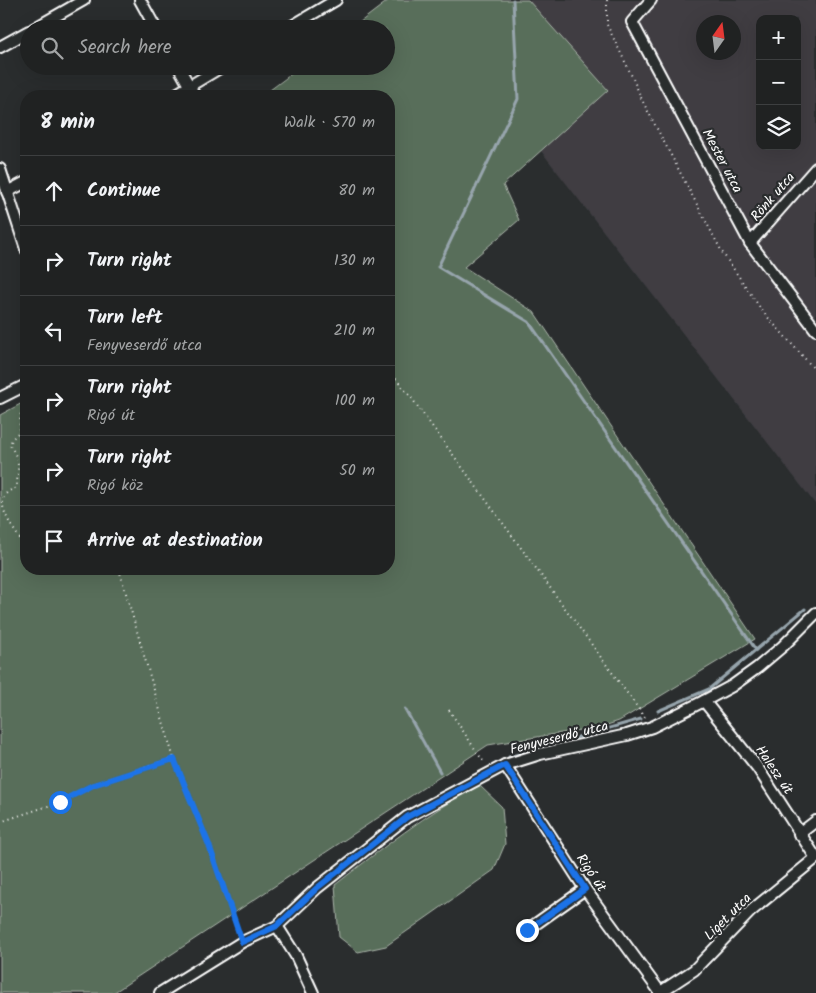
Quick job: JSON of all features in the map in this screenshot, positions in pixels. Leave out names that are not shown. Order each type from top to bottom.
[{"type":"street","points":[[49,20],[84,0]]},
{"type":"street","points":[[140,0],[151,20]]},
{"type":"street","points":[[302,20],[336,0]]},
{"type":"street","name":"Mester utca","points":[[651,0],[632,22],[750,243],[816,330]]},
{"type":"street","points":[[0,47],[20,36]]},
{"type":"street","points":[[183,75],[191,90]]},
{"type":"street","points":[[182,90],[208,75]]},
{"type":"street","name":"Rönk utca","points":[[750,243],[816,168]]},
{"type":"street","points":[[0,169],[20,231]]},
{"type":"street","points":[[7,192],[20,185]]},
{"type":"street","points":[[0,398],[20,388]]},
{"type":"street","name":"Fenyveserdő utca","points":[[160,993],[242,942],[277,926],[317,888],[407,817],[505,765],[540,754],[627,735],[652,727],[732,686],[783,646],[816,613]]},
{"type":"street","name":"Halesz út","points":[[704,701],[757,768],[816,858]]},
{"type":"street","name":"Rigó út","points":[[505,765],[585,889],[659,993]]},
{"type":"street","points":[[799,834],[816,821]]},
{"type":"street","name":"Liget utca","points":[[659,993],[694,970],[751,911],[816,858]]},
{"type":"street","points":[[527,930],[585,889]]},
{"type":"street","points":[[277,926],[296,956],[313,993]]},
{"type":"path","points":[[607,0],[607,25],[643,102],[722,252],[763,312],[816,372]]},
{"type":"path","points":[[395,377],[652,727]]},
{"type":"path","points":[[20,422],[19,432],[12,439],[10,445],[18,457],[19,469],[16,487],[3,498],[2,504],[9,522],[20,539]]},
{"type":"path","points":[[121,575],[174,759],[209,845],[242,942]]},
{"type":"path","points":[[449,710],[490,772]]},
{"type":"path","points":[[0,822],[60,802],[93,785],[174,759]]},
{"type":"shaded area","points":[[528,0],[816,0],[816,505],[541,151],[608,90]]},
{"type":"green space","points":[[389,0],[528,0],[608,90],[503,185],[519,220],[464,267],[534,312],[755,639],[619,721],[604,726],[488,745],[113,993],[0,993],[0,415],[20,404],[20,575],[395,575],[395,90],[270,90],[290,75],[395,75],[395,20],[363,20]]},
{"type":"green space","points":[[479,785],[502,807],[505,844],[494,870],[386,946],[358,952],[339,937],[335,885],[423,819]]},
{"type":"waterway","points":[[513,0],[518,99],[438,267],[529,322],[756,650]]},
{"type":"waterway","points":[[658,711],[709,689],[805,609]]},
{"type":"waterway","points":[[405,709],[440,772]]},
{"type":"waterway","points":[[509,757],[641,719]]},
{"type":"route","points":[[60,802],[93,785],[174,759],[209,845],[242,942],[277,926],[317,888],[407,817],[505,765],[585,889],[527,930]]}]
